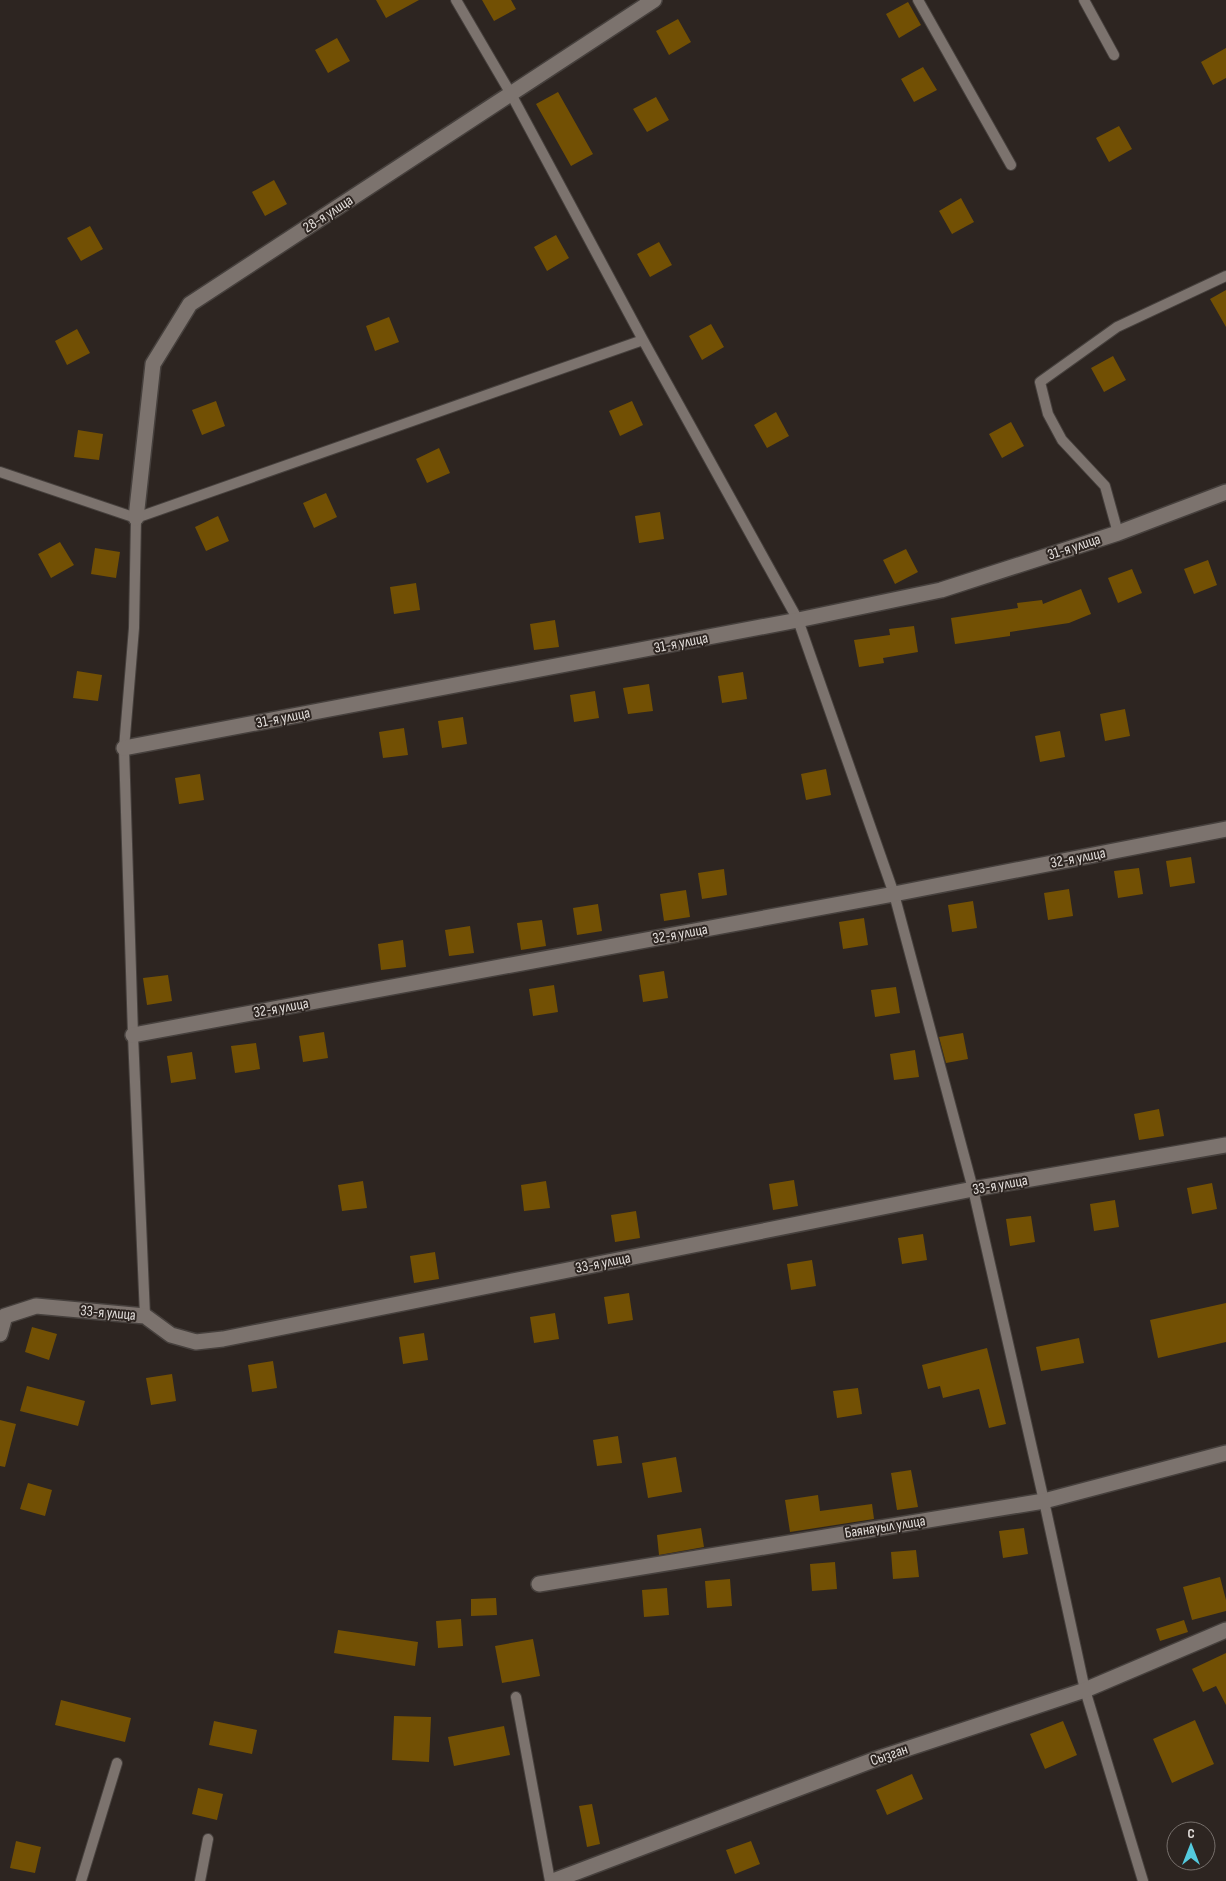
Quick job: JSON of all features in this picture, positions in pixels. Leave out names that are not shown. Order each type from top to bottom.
[{"type":"street","name":"28-я улица","points":[[136,518],[153,364],[190,304],[654,0]]},
{"type":"street","name":"31-я улица","points":[[124,748],[798,620],[941,590],[1118,532],[1226,492]]},
{"type":"street","name":"32-я улица","points":[[132,1035],[894,894],[1226,829]]},
{"type":"street","name":"33-я улица","points":[[0,1334],[5,1316],[36,1306],[145,1316],[171,1336],[196,1342],[223,1339],[973,1189],[1226,1145]]},
{"type":"street","name":"Баянауыл улица","points":[[539,1584],[1044,1501],[1226,1453]]},
{"type":"street","name":"Сызган","points":[[551,1881],[876,1759],[1085,1690],[1226,1630]]},
{"type":"lane","points":[[456,0],[511,94],[643,340],[798,620],[894,894],[973,1189],[1085,1690],[1142,1881]]},
{"type":"lane","points":[[918,0],[1011,165]]},
{"type":"lane","points":[[1084,0],[1114,55]]},
{"type":"lane","points":[[1118,532],[1105,486],[1062,440],[1048,414],[1040,382],[1117,326],[1226,276]]},
{"type":"lane","points":[[0,472],[136,518],[643,340]]},
{"type":"lane","points":[[136,518],[134,628],[124,748],[132,1035],[145,1316]]},
{"type":"lane","points":[[516,1697],[551,1881]]},
{"type":"lane","points":[[81,1881],[117,1763]]},
{"type":"lane","points":[[200,1881],[208,1839]]},
{"type":"building","points":[[376,0],[419,0],[386,18]]},
{"type":"building","points":[[482,0],[511,0],[516,9],[494,21]]},
{"type":"building","points":[[908,2],[921,25],[899,38],[886,14]]},
{"type":"building","points":[[678,19],[691,42],[669,55],[656,31]]},
{"type":"building","points":[[337,38],[350,61],[328,73],[315,50]]},
{"type":"building","points":[[1226,48],[1226,78],[1213,85],[1201,62]]},
{"type":"building","points":[[923,67],[937,90],[914,102],[901,79]]},
{"type":"building","points":[[558,92],[593,154],[571,166],[536,104]]},
{"type":"building","points":[[656,97],[669,120],[647,132],[633,109]]},
{"type":"building","points":[[1119,126],[1132,149],[1109,162],[1096,138]]},
{"type":"building","points":[[274,180],[287,204],[265,216],[252,192]]},
{"type":"building","points":[[961,198],[974,222],[952,234],[939,211]]},
{"type":"building","points":[[90,226],[103,249],[81,261],[67,238]]},
{"type":"building","points":[[556,235],[569,258],[547,271],[534,247]]},
{"type":"building","points":[[659,242],[672,265],[650,277],[637,254]]},
{"type":"building","points":[[1226,290],[1226,327],[1210,299]]},
{"type":"building","points":[[389,317],[399,342],[375,351],[366,326]]},
{"type":"building","points":[[711,324],[724,347],[702,360],[689,336]]},
{"type":"building","points":[[77,329],[90,353],[67,365],[55,341]]},
{"type":"building","points":[[1113,356],[1126,380],[1104,392],[1091,368]]},
{"type":"building","points":[[216,401],[225,426],[202,435],[192,410]]},
{"type":"building","points":[[632,401],[643,425],[620,436],[609,411]]},
{"type":"building","points":[[776,412],[789,436],[767,448],[754,425]]},
{"type":"building","points":[[1011,422],[1024,446],[1002,458],[989,434]]},
{"type":"building","points":[[78,430],[103,434],[99,460],[74,457]]},
{"type":"building","points":[[439,448],[450,473],[427,483],[416,459]]},
{"type":"building","points":[[326,493],[337,517],[314,528],[303,503]]},
{"type":"building","points":[[660,512],[664,539],[639,543],[635,516]]},
{"type":"building","points":[[218,516],[229,541],[206,551],[195,527]]},
{"type":"building","points":[[60,542],[74,565],[51,578],[38,554]]},
{"type":"building","points":[[95,548],[120,552],[116,578],[91,574]]},
{"type":"building","points":[[906,549],[918,572],[895,584],[883,560]]},
{"type":"building","points":[[1208,560],[1217,585],[1194,594],[1184,569]]},
{"type":"building","points":[[1132,569],[1142,593],[1118,603],[1108,578]]},
{"type":"building","points":[[416,583],[420,610],[394,614],[390,587]]},
{"type":"building","points":[[1081,589],[1091,614],[1069,623],[1010,632],[1010,636],[955,644],[951,618],[1018,608],[1017,603],[1042,600],[1043,604]]},
{"type":"building","points":[[555,620],[559,647],[534,650],[530,624]]},
{"type":"building","points":[[914,626],[918,652],[883,658],[884,663],[859,667],[854,640],[890,635],[889,629]]},
{"type":"building","points":[[77,671],[102,675],[98,701],[73,698]]},
{"type":"building","points":[[743,672],[747,699],[722,703],[718,676]]},
{"type":"building","points":[[649,684],[653,711],[628,714],[623,688]]},
{"type":"building","points":[[595,691],[599,718],[574,722],[570,695]]},
{"type":"building","points":[[1125,709],[1130,736],[1105,741],[1100,714]]},
{"type":"building","points":[[463,717],[467,744],[442,748],[438,721]]},
{"type":"building","points":[[404,728],[408,755],[383,758],[379,732]]},
{"type":"building","points":[[1060,731],[1065,757],[1040,762],[1035,736]]},
{"type":"building","points":[[826,769],[831,795],[806,800],[801,774]]},
{"type":"building","points":[[200,774],[204,800],[179,804],[175,778]]},
{"type":"building","points":[[1191,857],[1195,883],[1170,887],[1166,861]]},
{"type":"building","points":[[1139,868],[1143,894],[1118,898],[1114,871]]},
{"type":"building","points":[[724,869],[727,895],[702,899],[698,873]]},
{"type":"building","points":[[1069,889],[1073,916],[1048,920],[1044,893]]},
{"type":"building","points":[[686,890],[690,917],[664,921],[660,894]]},
{"type":"building","points":[[973,901],[977,928],[952,932],[948,905]]},
{"type":"building","points":[[598,904],[602,931],[577,935],[573,908]]},
{"type":"building","points":[[864,918],[868,945],[843,949],[839,922]]},
{"type":"building","points":[[542,920],[546,946],[521,950],[517,923]]},
{"type":"building","points":[[470,926],[474,953],[449,956],[445,930]]},
{"type":"building","points":[[403,940],[406,967],[381,970],[378,944]]},
{"type":"building","points":[[664,971],[668,998],[643,1002],[639,975]]},
{"type":"building","points":[[168,975],[172,1001],[147,1005],[143,978]]},
{"type":"building","points":[[554,985],[558,1012],[533,1016],[529,989]]},
{"type":"building","points":[[896,987],[900,1013],[875,1017],[871,990]]},
{"type":"building","points":[[324,1032],[328,1058],[303,1062],[299,1036]]},
{"type":"building","points":[[963,1033],[968,1059],[946,1063],[939,1037]]},
{"type":"building","points":[[256,1043],[260,1069],[235,1073],[231,1046]]},
{"type":"building","points":[[915,1050],[919,1077],[894,1080],[890,1054]]},
{"type":"building","points":[[192,1052],[196,1079],[171,1083],[167,1056]]},
{"type":"building","points":[[1159,1109],[1164,1136],[1139,1140],[1134,1114]]},
{"type":"building","points":[[794,1180],[798,1206],[773,1210],[769,1184]]},
{"type":"building","points":[[363,1181],[367,1208],[342,1211],[338,1185]]},
{"type":"building","points":[[546,1181],[550,1208],[524,1211],[521,1185]]},
{"type":"building","points":[[1212,1183],[1217,1209],[1192,1214],[1187,1188]]},
{"type":"building","points":[[1115,1200],[1119,1227],[1094,1231],[1090,1204]]},
{"type":"building","points":[[636,1211],[640,1238],[615,1242],[611,1215]]},
{"type":"building","points":[[1031,1216],[1035,1242],[1010,1246],[1006,1219]]},
{"type":"building","points":[[923,1234],[927,1260],[902,1264],[898,1238]]},
{"type":"building","points":[[435,1252],[439,1279],[414,1283],[410,1256]]},
{"type":"building","points":[[812,1260],[816,1286],[791,1290],[787,1264]]},
{"type":"building","points":[[629,1293],[633,1320],[608,1324],[604,1297]]},
{"type":"building","points":[[1226,1303],[1226,1342],[1158,1358],[1150,1320]]},
{"type":"building","points":[[555,1313],[559,1339],[534,1343],[530,1317]]},
{"type":"building","points":[[32,1327],[57,1334],[49,1360],[25,1352]]},
{"type":"building","points":[[424,1333],[428,1360],[403,1364],[399,1337]]},
{"type":"building","points":[[1079,1338],[1084,1363],[1041,1371],[1036,1347]]},
{"type":"building","points":[[987,1348],[1006,1424],[989,1428],[979,1389],[943,1398],[940,1386],[928,1389],[922,1365]]},
{"type":"building","points":[[273,1361],[277,1388],[252,1392],[248,1365]]},
{"type":"building","points":[[172,1374],[176,1401],[151,1405],[146,1378]]},
{"type":"building","points":[[27,1386],[85,1401],[78,1426],[20,1411]]},
{"type":"building","points":[[858,1388],[862,1414],[837,1418],[833,1391]]},
{"type":"building","points":[[0,1420],[16,1424],[5,1467],[0,1466]]},
{"type":"building","points":[[618,1436],[622,1463],[597,1466],[593,1440]]},
{"type":"building","points":[[676,1457],[682,1492],[648,1498],[642,1463]]},
{"type":"building","points":[[911,1470],[918,1507],[897,1510],[891,1473]]},
{"type":"building","points":[[28,1483],[52,1490],[45,1516],[20,1509]]},
{"type":"building","points":[[818,1495],[820,1511],[872,1504],[874,1519],[790,1532],[785,1500]]},
{"type":"building","points":[[701,1528],[704,1547],[659,1555],[657,1535]]},
{"type":"building","points":[[1024,1528],[1028,1554],[1003,1558],[999,1531]]},
{"type":"building","points":[[916,1550],[919,1577],[893,1579],[891,1552]]},
{"type":"building","points":[[835,1562],[837,1589],[812,1591],[810,1564]]},
{"type":"building","points":[[1220,1577],[1226,1600],[1226,1611],[1192,1620],[1183,1587]]},
{"type":"building","points":[[730,1579],[732,1606],[707,1608],[705,1581]]},
{"type":"building","points":[[667,1588],[669,1615],[644,1617],[642,1590]]},
{"type":"building","points":[[496,1598],[497,1615],[471,1616],[471,1599]]},
{"type":"building","points":[[461,1619],[463,1646],[438,1648],[436,1621]]},
{"type":"building","points":[[1184,1620],[1188,1632],[1160,1641],[1156,1629]]},
{"type":"building","points":[[338,1630],[418,1642],[415,1666],[334,1653]]},
{"type":"building","points":[[533,1639],[540,1676],[502,1683],[495,1646]]},
{"type":"building","points":[[1226,1653],[1226,1705],[1216,1686],[1203,1692],[1192,1669]]},
{"type":"building","points":[[61,1700],[131,1718],[125,1742],[55,1725]]},
{"type":"building","points":[[394,1716],[431,1717],[429,1762],[392,1760]]},
{"type":"building","points":[[1195,1720],[1214,1764],[1172,1783],[1153,1739]]},
{"type":"building","points":[[214,1721],[257,1730],[252,1754],[209,1745]]},
{"type":"building","points":[[1063,1721],[1077,1755],[1045,1769],[1030,1734]]},
{"type":"building","points":[[504,1726],[510,1755],[454,1766],[448,1737]]},
{"type":"building","points":[[912,1774],[923,1799],[887,1815],[876,1790]]},
{"type":"building","points":[[198,1788],[223,1794],[217,1820],[192,1814]]},
{"type":"building","points":[[592,1804],[600,1844],[587,1847],[579,1806]]},
{"type":"building","points":[[16,1841],[41,1847],[35,1873],[10,1868]]},
{"type":"building","points":[[751,1841],[760,1864],[735,1874],[726,1850]]}]
